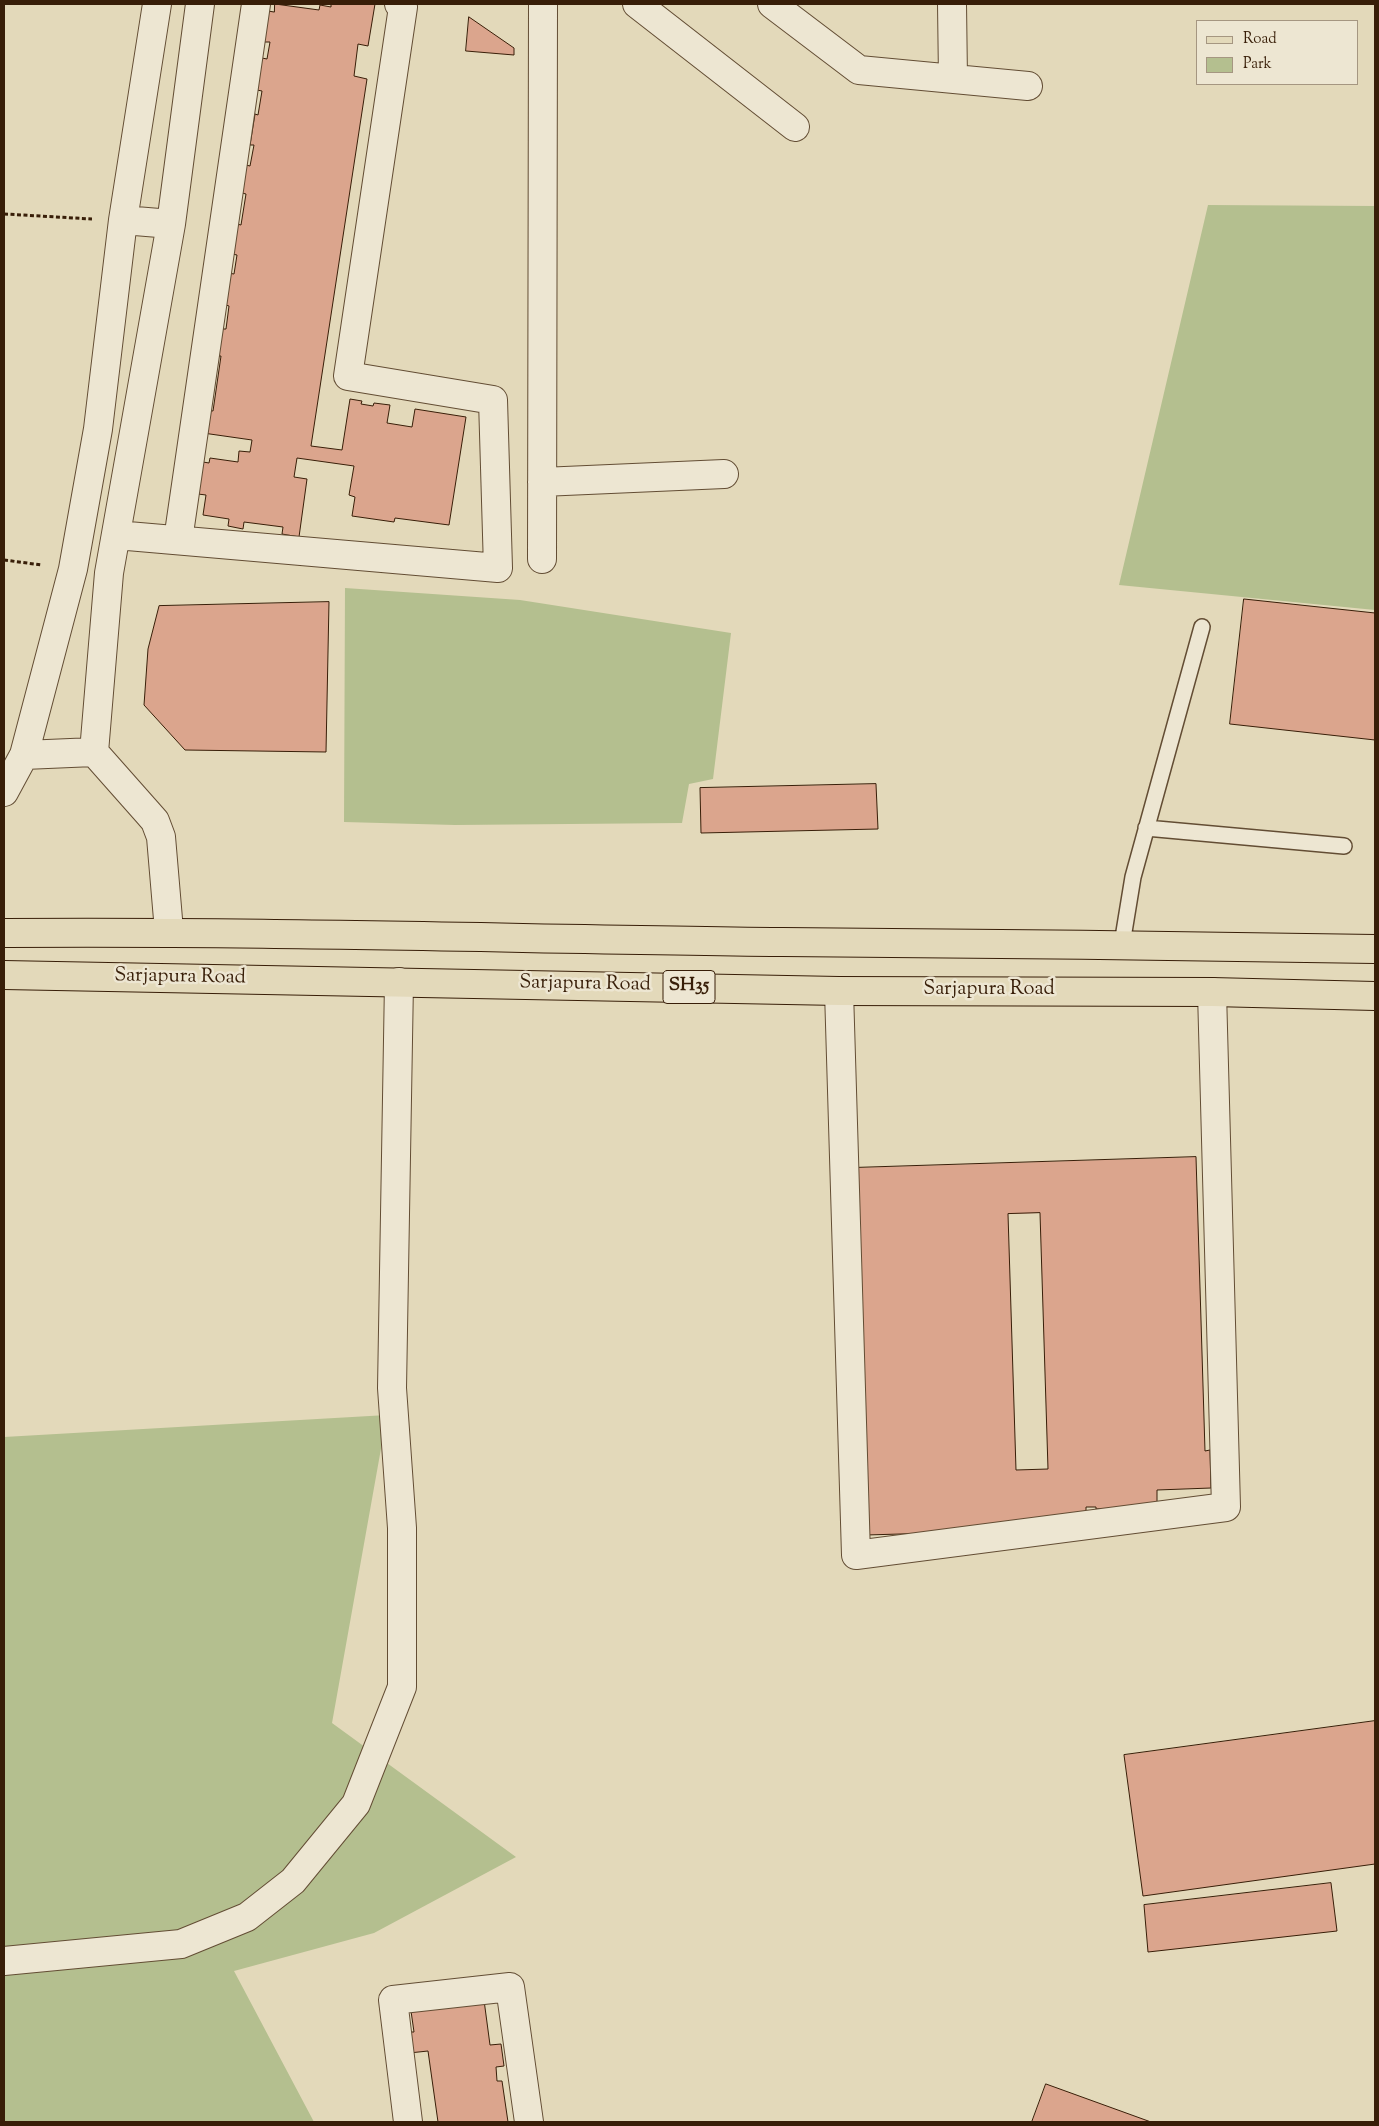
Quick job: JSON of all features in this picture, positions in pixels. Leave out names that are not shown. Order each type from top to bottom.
[{"type":"main road","points":[[4,933],[169,932],[762,942],[1122,944],[1375,949]]},
{"type":"main road","name":"Sarjapura Road","points":[[4,975],[839,991],[1212,992],[1375,996]]},
{"type":"street","points":[[4,792],[24,755],[74,560],[98,429],[123,220],[157,4]]},
{"type":"street","points":[[169,932],[161,837],[151,817],[94,752],[114,546],[171,224],[200,4]]},
{"type":"street","points":[[178,540],[256,4]]},
{"type":"street","points":[[74,560],[114,546],[178,540],[498,568],[493,400],[348,376],[403,7],[399,4]]},
{"type":"street","points":[[542,4],[542,559]]},
{"type":"street","points":[[637,4],[795,127]]},
{"type":"street","points":[[772,4],[859,70],[1028,86]]},
{"type":"street","points":[[952,4],[953,79]]},
{"type":"street","points":[[123,220],[171,224]]},
{"type":"street","points":[[542,482],[724,474]]},
{"type":"street","points":[[24,755],[94,752]]},
{"type":"street","points":[[4,1962],[181,1944],[247,1916],[293,1881],[356,1804],[402,1687],[402,1528],[392,1388],[399,982]]},
{"type":"street","points":[[839,991],[856,1555],[1226,1507],[1212,992]]},
{"type":"street","points":[[408,2122],[393,2000],[510,1987],[529,2122]]},
{"type":"lane","points":[[1122,944],[1133,877],[1202,628]]},
{"type":"lane","points":[[1146,828],[1344,846]]},
{"type":"path","points":[[4,214],[123,220]]},
{"type":"path","points":[[4,560],[74,560]]},
{"type":"green space","points":[[1208,205],[1375,206],[1375,610],[1119,585]]},
{"type":"green space","points":[[345,588],[520,600],[731,633],[713,779],[689,784],[682,823],[455,825],[344,822]]},
{"type":"green space","points":[[387,1415],[332,1723],[516,1857],[374,1933],[234,1971],[314,2122],[4,2122],[4,1437]]},
{"type":"building","points":[[275,4],[319,10],[320,5],[331,7],[331,4],[375,4],[368,46],[358,44],[354,76],[367,79],[311,446],[342,450],[350,399],[362,401],[361,404],[373,406],[374,403],[390,405],[387,423],[412,427],[415,409],[466,417],[449,525],[395,518],[394,522],[352,516],[355,497],[349,495],[354,466],[297,458],[294,477],[307,479],[299,537],[282,534],[283,527],[244,522],[243,529],[228,526],[229,519],[203,515],[206,495],[198,494],[203,462],[209,463],[210,458],[238,462],[239,451],[250,452],[252,440],[203,433],[206,410],[213,411],[221,356],[217,356],[221,329],[226,329],[229,306],[223,304],[228,273],[234,274],[237,255],[232,254],[237,224],[241,225],[246,194],[242,193],[246,165],[250,166],[254,145],[250,145],[255,114],[258,115],[262,91],[257,90],[262,58],[267,59],[270,42],[263,42],[268,11],[274,12]]},
{"type":"building","points":[[469,17],[514,48],[514,55],[466,51]]},
{"type":"building","points":[[1244,599],[1375,613],[1375,740],[1230,724]]},
{"type":"building","points":[[329,602],[326,752],[185,750],[144,705],[148,649],[159,606]]},
{"type":"building","points":[[876,784],[878,829],[701,833],[700,788]]},
{"type":"building","points":[[1196,1157],[1205,1451],[1210,1450],[1211,1488],[1157,1490],[1157,1507],[1096,1509],[1096,1507],[1086,1507],[1086,1513],[1004,1531],[866,1535],[851,1168]],"holes":[[[1040,1213],[1048,1469],[1016,1470],[1008,1214]]]},
{"type":"building","points":[[1375,1721],[1375,1864],[1143,1896],[1124,1755]]},
{"type":"building","points":[[1331,1883],[1337,1931],[1148,1952],[1144,1905]]},
{"type":"building","points":[[484,2000],[490,2045],[501,2044],[504,2066],[496,2067],[497,2081],[502,2081],[508,2122],[438,2122],[428,2051],[409,2053],[406,2032],[414,2032],[410,2004]]},
{"type":"building","points":[[1046,2084],[1151,2122],[1032,2122]]}]
